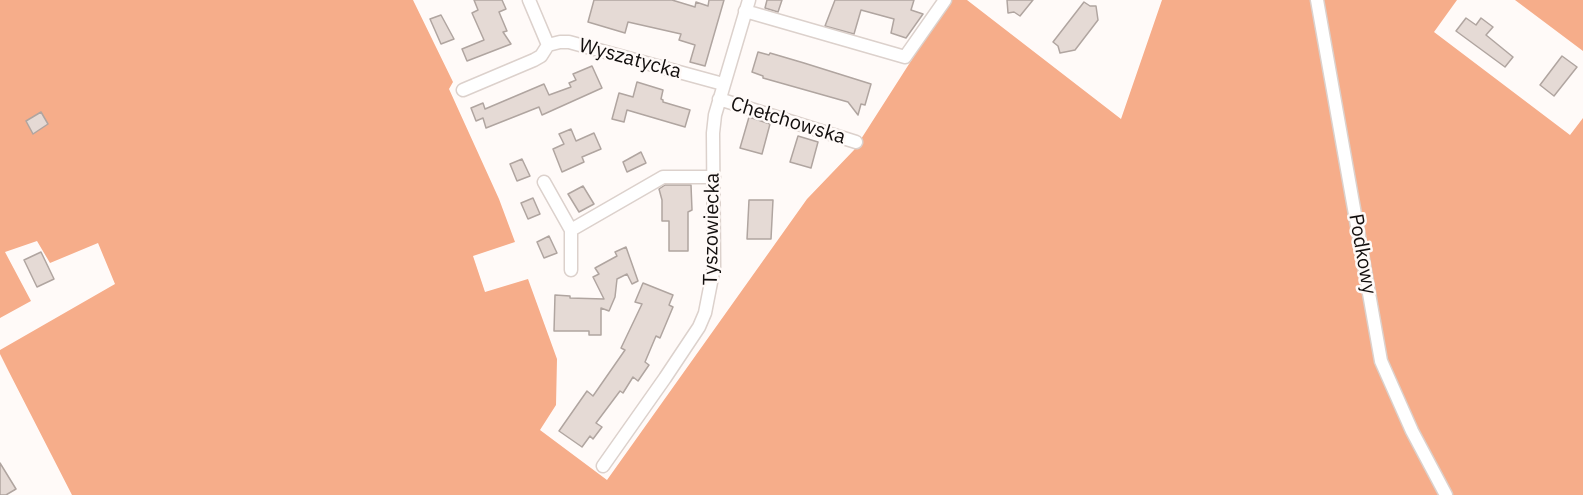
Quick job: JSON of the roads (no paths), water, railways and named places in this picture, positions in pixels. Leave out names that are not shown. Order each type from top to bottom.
[{"type":"street","points":[[463,90],[541,56],[548,45],[529,0]]},
{"type":"street","points":[[747,5],[906,57],[945,0]]},
{"type":"street","name":"Podkowy","points":[[1317,0],[1381,361],[1412,430],[1446,495]]},
{"type":"street","name":"Tyszowiecka","points":[[603,466],[699,327],[705,313],[714,267],[713,133],[719,99],[747,5]]},
{"type":"street","name":"Wyszatycka","points":[[548,45],[569,42],[723,84]]},
{"type":"street","name":"Chełchowska","points":[[719,99],[856,142]]},
{"type":"street","points":[[571,230],[663,177],[714,177]]},
{"type":"street","points":[[544,182],[571,230],[571,270]]}]
